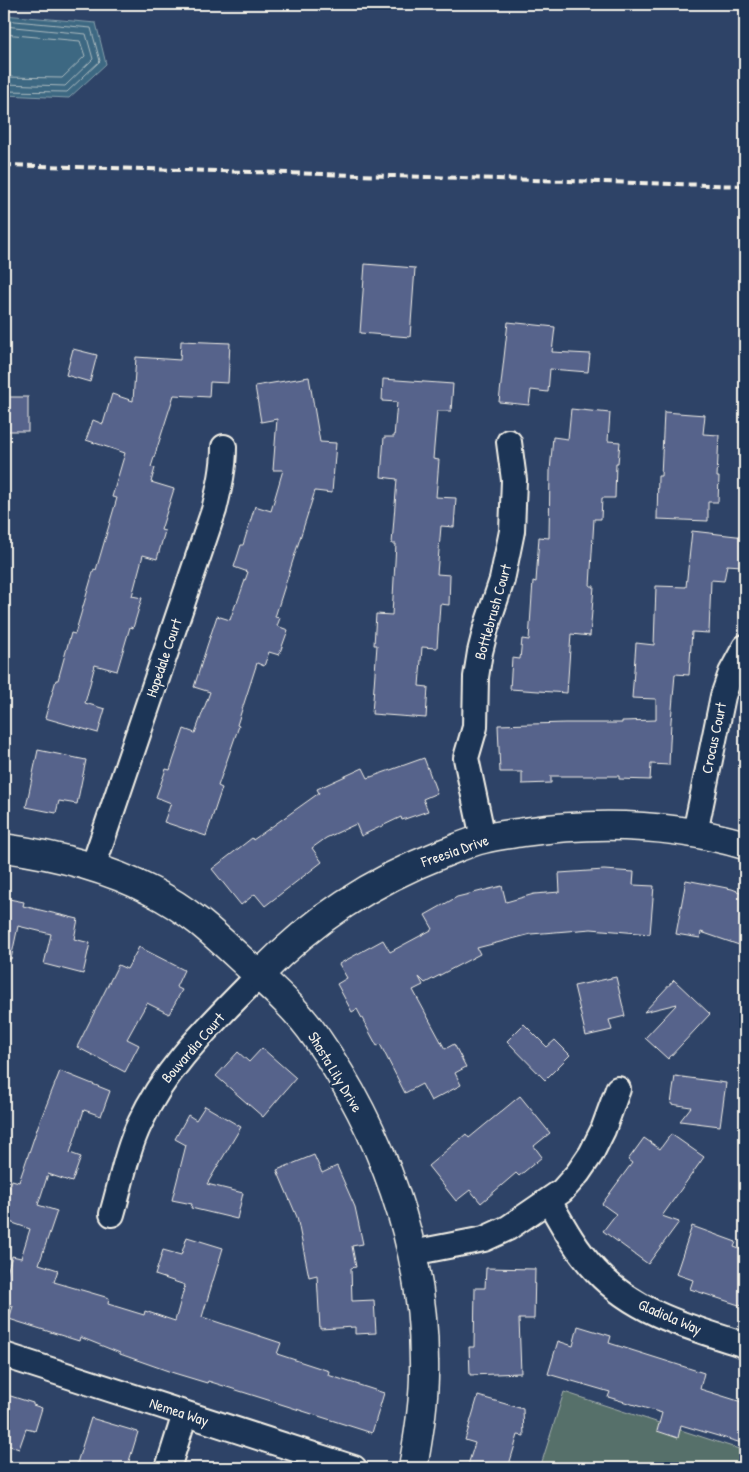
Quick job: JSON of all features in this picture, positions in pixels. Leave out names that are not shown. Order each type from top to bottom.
[{"type":"street","name":"Bottlebrush Court","points":[[483,838],[466,758],[475,727],[476,676],[480,652],[502,580],[512,531],[514,480],[509,442]]},
{"type":"street","name":"Hopedale Court","points":[[93,867],[214,510],[224,461],[224,447]]},
{"type":"street","name":"Crocus Court","points":[[695,833],[723,696],[745,647]]},
{"type":"street","name":"Freesia Drive","points":[[259,975],[284,949],[330,913],[370,887],[414,865],[483,838],[584,826],[634,825],[695,833],[745,846]]},
{"type":"street","name":"Shasta Lily Drive","points":[[4,848],[43,854],[93,867],[127,879],[176,905],[199,920],[259,975],[315,1036],[344,1081],[384,1163],[400,1206],[412,1253],[421,1309],[424,1358],[420,1434],[412,1468]]},
{"type":"street","name":"Bouvardia Court","points":[[112,1214],[131,1145],[155,1094],[178,1061],[259,975]]},
{"type":"street","points":[[412,1253],[484,1239],[508,1228],[562,1191],[591,1154],[618,1089]]},
{"type":"street","name":"Gladiola Way","points":[[549,1201],[566,1232],[580,1252],[596,1272],[614,1288],[656,1314],[745,1345]]},
{"type":"street","name":"Nemea Way","points":[[4,1355],[354,1468]]},
{"type":"street","points":[[168,1468],[185,1414]]},
{"type":"green space","points":[[564,1392],[745,1451],[745,1468],[540,1468]]},
{"type":"water","points":[[4,15],[96,23],[106,64],[69,98],[4,95]]},
{"type":"building","points":[[365,264],[415,268],[410,337],[360,333]]},
{"type":"building","points":[[508,322],[555,327],[552,352],[590,354],[588,372],[550,369],[548,392],[531,390],[529,405],[499,402]]},
{"type":"building","points":[[181,341],[230,343],[228,383],[210,382],[209,397],[174,395],[151,467],[155,468],[151,482],[174,489],[161,530],[165,531],[157,559],[143,555],[132,596],[142,598],[133,628],[130,627],[117,671],[95,665],[85,703],[105,709],[98,733],[45,718],[71,633],[75,634],[94,569],[96,570],[117,498],[112,497],[125,453],[86,440],[93,420],[103,424],[112,394],[133,401],[136,357],[180,360]]},
{"type":"building","points":[[73,349],[97,355],[90,382],[66,375]]},
{"type":"building","points":[[309,377],[320,442],[336,443],[332,493],[315,491],[275,617],[280,618],[277,626],[288,630],[279,655],[269,652],[264,666],[257,663],[237,725],[239,726],[218,786],[222,788],[206,836],[164,822],[171,803],[156,797],[166,769],[170,770],[184,729],[195,733],[210,692],[194,687],[217,616],[230,620],[248,572],[234,567],[241,545],[243,545],[255,506],[271,511],[283,470],[273,470],[277,419],[261,422],[255,386]]},
{"type":"building","points":[[383,379],[453,384],[451,411],[437,411],[433,459],[439,460],[436,497],[456,498],[454,527],[441,526],[437,574],[450,575],[449,605],[440,604],[437,648],[422,647],[419,686],[428,687],[426,718],[372,714],[377,645],[374,645],[376,614],[392,615],[396,544],[392,544],[397,479],[381,477],[384,437],[394,437],[397,402],[382,401]]},
{"type":"building","points":[[4,397],[28,397],[28,431],[4,431]]},
{"type":"building","points":[[571,409],[610,413],[608,441],[620,442],[618,463],[616,463],[615,498],[602,498],[601,519],[594,519],[590,586],[594,586],[590,636],[571,634],[567,693],[510,689],[512,658],[520,659],[522,639],[529,640],[533,581],[536,582],[539,537],[549,538],[550,471],[553,437],[568,439]]},
{"type":"building","points":[[664,412],[705,415],[703,434],[719,435],[718,502],[708,502],[708,521],[657,519],[658,476],[661,476]]},
{"type":"building","points":[[692,531],[745,537],[745,539],[742,566],[727,565],[724,581],[711,580],[709,633],[692,632],[689,675],[675,674],[669,765],[651,764],[650,780],[619,779],[619,776],[551,776],[551,783],[522,784],[522,772],[500,772],[498,725],[622,723],[622,721],[656,720],[656,699],[632,698],[636,643],[654,645],[656,586],[686,587]]},
{"type":"building","points":[[38,750],[86,760],[77,804],[59,801],[56,813],[26,807]]},
{"type":"building","points":[[424,758],[437,793],[423,799],[428,811],[402,820],[401,817],[361,836],[356,824],[326,838],[312,848],[322,862],[265,906],[255,894],[241,905],[212,869],[252,838],[253,840],[319,793],[317,789],[363,768],[368,778]]},
{"type":"building","points":[[604,870],[634,872],[633,885],[654,886],[650,934],[591,929],[531,934],[477,948],[480,954],[425,983],[419,977],[423,985],[413,990],[445,1049],[454,1044],[466,1067],[455,1073],[461,1085],[431,1101],[422,1084],[405,1093],[380,1044],[377,1046],[357,1009],[352,1012],[337,984],[347,978],[339,964],[383,940],[390,952],[433,929],[425,915],[457,897],[502,886],[506,902],[534,894],[560,892],[559,873]]},
{"type":"building","points":[[686,880],[732,889],[745,894],[745,947],[701,932],[700,938],[676,934]]},
{"type":"building","points":[[4,898],[24,902],[23,906],[78,919],[74,939],[90,943],[83,974],[44,964],[51,934],[18,926],[11,959],[4,959]]},
{"type":"building","points":[[139,947],[184,970],[176,987],[182,990],[169,1014],[147,1003],[127,1039],[139,1045],[125,1072],[77,1047],[118,965],[127,969]]},
{"type":"building","points":[[616,977],[625,1016],[609,1020],[612,1030],[586,1036],[574,986]]},
{"type":"building","points":[[674,980],[710,1014],[668,1059],[645,1038],[677,1004],[644,1012]]},
{"type":"building","points":[[524,1024],[547,1047],[555,1040],[570,1055],[545,1080],[507,1041]]},
{"type":"building","points":[[262,1048],[296,1078],[263,1117],[216,1076],[238,1052],[249,1062]]},
{"type":"building","points":[[60,1071],[110,1091],[101,1116],[84,1110],[70,1153],[81,1157],[72,1182],[48,1174],[38,1205],[57,1211],[39,1264],[58,1270],[54,1282],[109,1298],[108,1304],[144,1315],[145,1311],[175,1321],[185,1285],[155,1275],[163,1250],[181,1255],[187,1237],[223,1248],[202,1317],[281,1343],[277,1354],[329,1371],[328,1375],[384,1393],[372,1433],[208,1381],[207,1383],[174,1373],[120,1354],[80,1337],[79,1341],[9,1319],[13,1306],[6,1304],[8,1298],[4,1296],[4,1283],[12,1256],[21,1258],[30,1229],[4,1220],[4,1204],[12,1180],[19,1182],[38,1126]]},
{"type":"building","points":[[675,1076],[726,1083],[720,1126],[680,1121],[691,1107],[671,1104]]},
{"type":"building","points":[[520,1096],[550,1133],[534,1146],[542,1157],[519,1176],[516,1173],[481,1203],[470,1190],[456,1201],[428,1166],[466,1134],[469,1138]]},
{"type":"building","points":[[205,1106],[241,1127],[207,1184],[243,1193],[237,1219],[191,1208],[192,1204],[172,1200],[186,1145],[175,1139],[188,1115],[196,1120]]},
{"type":"building","points":[[671,1134],[704,1157],[662,1216],[679,1222],[648,1264],[603,1231],[616,1214],[602,1204],[632,1163],[628,1160],[644,1138],[660,1149]]},
{"type":"building","points":[[314,1155],[322,1173],[337,1166],[355,1207],[363,1244],[352,1246],[356,1267],[351,1268],[352,1301],[374,1300],[376,1333],[355,1334],[355,1327],[320,1329],[317,1275],[309,1277],[297,1217],[277,1170]]},
{"type":"building","points":[[692,1226],[736,1242],[734,1247],[745,1251],[745,1307],[690,1289],[693,1280],[676,1274]]},
{"type":"building","points":[[486,1268],[535,1269],[534,1319],[519,1319],[521,1373],[470,1375],[469,1347],[474,1347],[475,1288],[485,1288]]},
{"type":"building","points":[[578,1326],[611,1336],[609,1343],[704,1373],[700,1389],[745,1403],[745,1444],[681,1425],[678,1438],[657,1431],[662,1413],[608,1397],[610,1392],[548,1374],[558,1341],[573,1346]]},
{"type":"building","points":[[4,1394],[33,1403],[33,1405],[42,1408],[35,1431],[26,1429],[19,1449],[4,1444]]},
{"type":"building","points":[[478,1396],[523,1409],[524,1436],[518,1435],[508,1468],[467,1468],[475,1443],[465,1440]]},
{"type":"building","points":[[91,1418],[138,1432],[127,1468],[97,1468],[77,1463]]},
{"type":"railway","points":[[4,165],[745,186]]}]
